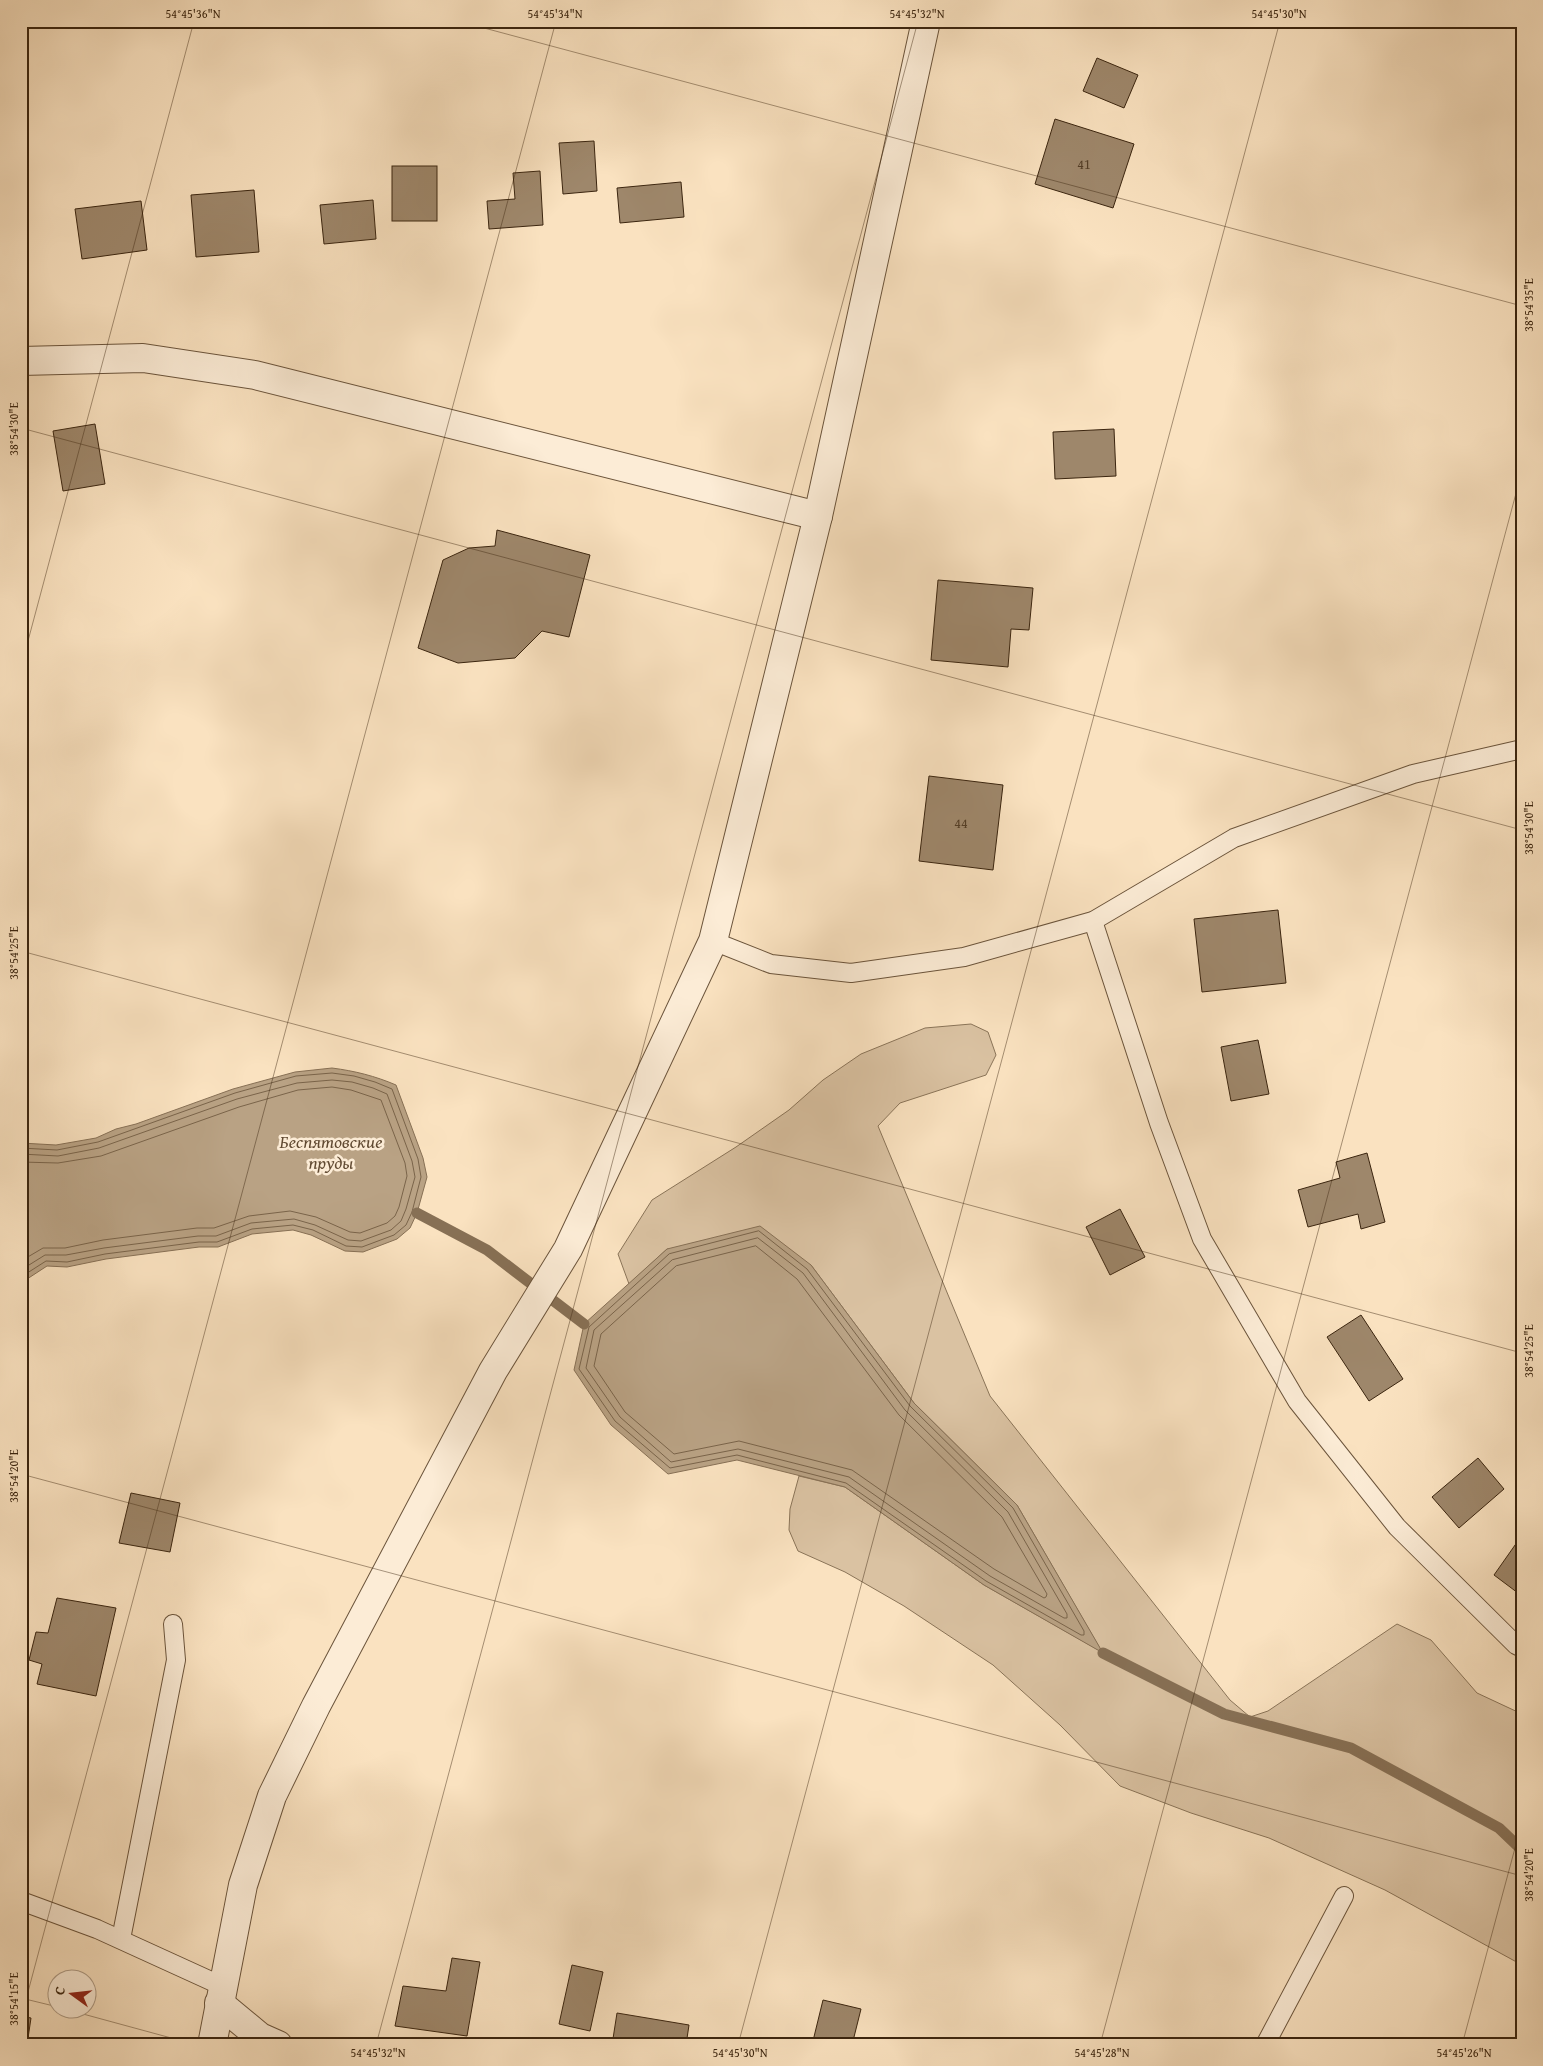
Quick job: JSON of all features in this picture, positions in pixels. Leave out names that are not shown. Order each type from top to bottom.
[{"type":"street","points":[[212,2045],[243,1885],[272,1796],[316,1706],[493,1371],[568,1248],[714,941],[818,516],[926,21]]},
{"type":"street","points":[[21,361],[143,358],[255,375],[818,516]]},
{"type":"street","points":[[221,1995],[260,2038],[278,2045]]},
{"type":"lane","points":[[714,941],[771,964],[851,974],[964,958],[1093,921],[1234,838],[1413,774],[1522,749]]},
{"type":"lane","points":[[1093,921],[1159,1123],[1202,1239],[1292,1393],[1397,1527],[1516,1645],[1522,1648]]},
{"type":"lane","points":[[121,1940],[176,1660],[173,1624]]},
{"type":"lane","points":[[1265,2045],[1344,1896]]},
{"type":"lane","points":[[21,1901],[97,1929],[121,1940],[221,1995]]},
{"type":"shaded area","points":[[971,1024],[988,1032],[996,1055],[986,1075],[900,1103],[878,1126],[990,1396],[1230,1700],[1250,1717],[1268,1711],[1397,1624],[1431,1640],[1477,1693],[1522,1714],[1522,1965],[1385,1890],[1269,1838],[1191,1813],[1120,1786],[1060,1725],[993,1665],[904,1606],[845,1572],[798,1551],[789,1530],[790,1509],[799,1476],[845,1487],[984,1585],[1102,1652],[1017,1505],[914,1403],[811,1265],[667,1249],[629,1284],[618,1254],[652,1200],[736,1147],[789,1110],[823,1080],[861,1054],[925,1028]]},
{"type":"water","name":"Беспятовские пруды","points":[[332,1068],[365,1074],[396,1085],[423,1158],[427,1177],[417,1213],[410,1228],[397,1239],[363,1252],[345,1251],[311,1235],[293,1230],[252,1234],[218,1247],[199,1247],[106,1259],[67,1267],[47,1266],[21,1283],[21,1143],[56,1145],[96,1138],[116,1129],[136,1124],[233,1089],[295,1072]]},
{"type":"water","points":[[760,1226],[811,1265],[914,1403],[1017,1505],[1103,1653],[984,1585],[845,1487],[737,1460],[668,1474],[611,1425],[574,1370],[584,1324],[667,1249]]},
{"type":"building","points":[[1097,58],[1138,75],[1124,108],[1083,91]]},
{"type":"building","points":[[1055,119],[1134,144],[1113,208],[1035,184]]},
{"type":"building","points":[[594,141],[597,191],[563,194],[559,143]]},
{"type":"building","points":[[392,166],[437,166],[437,221],[392,221]]},
{"type":"building","points":[[540,171],[543,225],[489,229],[487,201],[515,199],[513,173]]},
{"type":"building","points":[[681,182],[684,217],[620,223],[617,188]]},
{"type":"building","points":[[254,190],[259,252],[196,257],[191,195]]},
{"type":"building","points":[[373,200],[376,239],[324,244],[320,205]]},
{"type":"building","points":[[141,201],[147,250],[82,259],[75,209]]},
{"type":"building","points":[[95,424],[105,484],[63,491],[53,431]]},
{"type":"building","points":[[1114,429],[1116,476],[1055,479],[1053,432]]},
{"type":"building","points":[[497,530],[590,555],[569,637],[542,631],[515,658],[458,663],[418,648],[443,560],[469,548],[495,546]]},
{"type":"building","points":[[938,580],[1033,588],[1029,630],[1011,629],[1008,667],[931,660]]},
{"type":"building","points":[[929,776],[1003,785],[993,870],[919,861]]},
{"type":"building","points":[[1278,910],[1286,983],[1202,992],[1194,919]]},
{"type":"building","points":[[1258,1040],[1269,1094],[1231,1101],[1221,1047]]},
{"type":"building","points":[[1367,1153],[1385,1222],[1361,1229],[1358,1214],[1308,1227],[1298,1190],[1340,1178],[1336,1162]]},
{"type":"building","points":[[1120,1209],[1145,1257],[1110,1275],[1086,1227]]},
{"type":"building","points":[[1361,1315],[1403,1379],[1369,1401],[1327,1337]]},
{"type":"building","points":[[1478,1458],[1504,1489],[1459,1528],[1432,1497]]},
{"type":"building","points":[[131,1493],[180,1503],[170,1552],[119,1543]]},
{"type":"building","points":[[1520,1538],[1522,1539],[1522,1596],[1494,1575]]},
{"type":"building","points":[[57,1598],[116,1608],[96,1696],[37,1684],[42,1664],[29,1660],[36,1632],[48,1633]]},
{"type":"building","points":[[452,1958],[480,1962],[467,2036],[395,2026],[403,1986],[446,1991]]},
{"type":"building","points":[[572,1965],[603,1972],[590,2031],[559,2024]]},
{"type":"building","points":[[823,2000],[861,2009],[852,2045],[812,2045]]},
{"type":"building","points":[[617,2013],[689,2025],[686,2045],[612,2045]]},
{"type":"building","points":[[21,2016],[31,2018],[27,2045],[21,2045]]},
{"type":"waterway","points":[[417,1213],[487,1250],[584,1324]]},
{"type":"waterway","points":[[1103,1653],[1224,1714],[1351,1748],[1499,1828],[1522,1850]]}]
